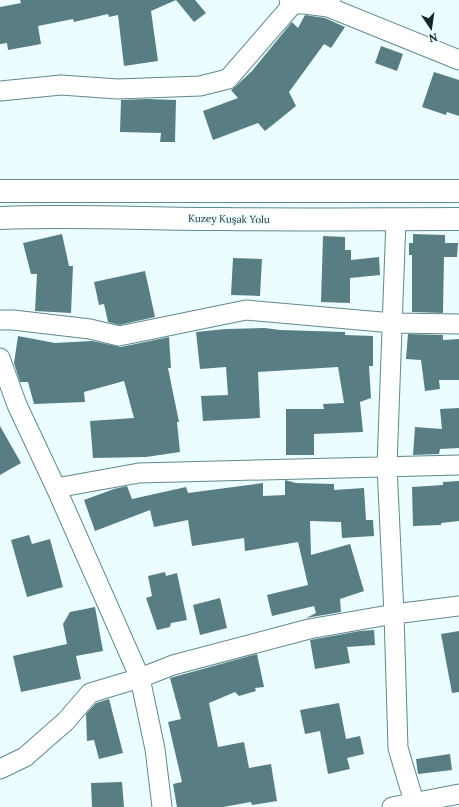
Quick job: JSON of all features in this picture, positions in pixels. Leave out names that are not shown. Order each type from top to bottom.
[{"type":"main road","points":[[0,190],[459,191]]},
{"type":"main road","name":"Kuzey Kuşak Yolu","points":[[0,218],[54,216],[283,220],[459,219]]},
{"type":"street","points":[[0,91],[61,85],[118,89],[200,86],[228,79],[291,2],[305,4],[329,3],[459,60]]},
{"type":"street","points":[[396,219],[387,466],[394,614],[398,748],[417,805]]},
{"type":"street","points":[[0,320],[13,320],[90,329],[119,336],[246,310],[393,323],[459,324]]},
{"type":"street","points":[[0,358],[17,405],[56,488],[140,678],[155,749],[162,807]]},
{"type":"street","points":[[56,488],[139,472],[459,465]]},
{"type":"street","points":[[0,769],[25,757],[66,721],[90,693],[140,678],[173,664],[309,629],[394,614],[459,606]]},
{"type":"street","points":[[392,807],[417,805],[459,794]]},
{"type":"building","points":[[20,0],[176,0],[151,11],[158,61],[124,66],[118,15],[109,17],[108,14],[74,22],[73,19],[38,26],[41,44],[8,50],[7,43],[0,44],[0,7],[21,3]]},
{"type":"building","points":[[176,0],[195,0],[206,13],[194,22]]},
{"type":"building","points":[[305,15],[325,18],[345,27],[331,48],[324,44],[289,92],[296,106],[265,131],[258,123],[213,140],[203,111],[238,98],[231,90],[252,71],[292,22],[298,28]]},
{"type":"building","points":[[381,46],[403,54],[397,71],[375,63]]},
{"type":"building","points":[[434,72],[459,80],[459,116],[447,112],[446,115],[422,107]]},
{"type":"building","points":[[121,100],[176,100],[175,142],[160,142],[161,133],[120,132]]},
{"type":"building","points":[[62,234],[69,266],[73,266],[71,313],[35,311],[37,274],[31,274],[23,243]]},
{"type":"building","points":[[413,234],[445,235],[445,243],[458,243],[457,257],[444,257],[443,313],[412,312],[412,255],[409,255],[409,243],[413,243]]},
{"type":"building","points":[[323,236],[345,237],[345,250],[351,250],[351,260],[379,257],[380,275],[350,278],[350,303],[321,302]]},
{"type":"building","points":[[233,258],[262,259],[260,296],[231,295]]},
{"type":"building","points":[[145,271],[155,317],[119,325],[108,322],[104,304],[99,305],[94,282]]},
{"type":"building","points":[[265,328],[280,330],[345,332],[345,335],[373,336],[373,366],[369,366],[371,398],[360,402],[363,432],[314,434],[314,455],[286,455],[286,409],[324,409],[323,404],[344,403],[338,367],[258,372],[260,418],[203,421],[201,396],[228,395],[226,367],[200,369],[196,332],[226,329]]},
{"type":"building","points":[[408,334],[443,335],[443,340],[459,339],[459,380],[439,380],[440,389],[425,391],[421,360],[406,359]]},
{"type":"building","points":[[18,336],[55,343],[92,341],[121,347],[169,337],[171,368],[168,368],[179,422],[177,422],[180,452],[146,457],[93,458],[90,421],[134,418],[124,381],[84,392],[85,402],[34,404],[28,382],[20,382],[14,363]]},
{"type":"building","points":[[459,408],[459,448],[440,449],[439,454],[413,455],[415,427],[442,429],[440,409]]},
{"type":"building","points":[[0,426],[21,463],[0,475]]},
{"type":"building","points":[[285,480],[296,483],[334,484],[334,490],[364,488],[366,520],[373,520],[374,536],[342,538],[341,522],[310,521],[311,555],[350,544],[364,591],[340,599],[341,612],[306,618],[316,613],[314,606],[272,616],[267,595],[308,585],[298,542],[245,551],[244,538],[192,546],[188,520],[154,527],[150,510],[95,531],[84,500],[127,486],[132,499],[186,487],[188,493],[263,483],[263,496],[285,495]]},
{"type":"building","points":[[459,481],[459,521],[441,523],[441,525],[413,526],[412,487],[443,485],[443,482]]},
{"type":"building","points":[[29,535],[32,544],[50,539],[63,587],[27,597],[11,540]]},
{"type":"building","points":[[165,572],[166,576],[177,573],[187,620],[171,623],[170,627],[157,630],[146,598],[152,596],[148,576]]},
{"type":"building","points":[[220,598],[227,628],[200,635],[193,605]]},
{"type":"building","points":[[95,607],[103,651],[76,656],[81,679],[21,692],[13,656],[67,644],[63,624],[70,612]]},
{"type":"building","points":[[374,630],[375,645],[347,647],[350,663],[315,669],[310,640]]},
{"type":"building","points":[[459,631],[459,692],[452,693],[441,634]]},
{"type":"building","points":[[257,654],[264,687],[255,688],[256,691],[239,696],[235,692],[209,703],[218,747],[244,742],[249,768],[271,764],[277,801],[252,805],[251,802],[223,807],[177,807],[173,784],[182,782],[168,722],[181,719],[170,678]]},
{"type":"building","points":[[109,699],[123,753],[99,759],[94,740],[87,741],[86,714],[96,703]]},
{"type":"building","points":[[339,703],[346,739],[360,736],[364,754],[347,758],[350,769],[328,774],[320,731],[305,734],[300,710]]},
{"type":"building","points":[[450,754],[452,770],[418,774],[416,759]]},
{"type":"building","points":[[122,782],[124,807],[92,807],[91,783]]}]
